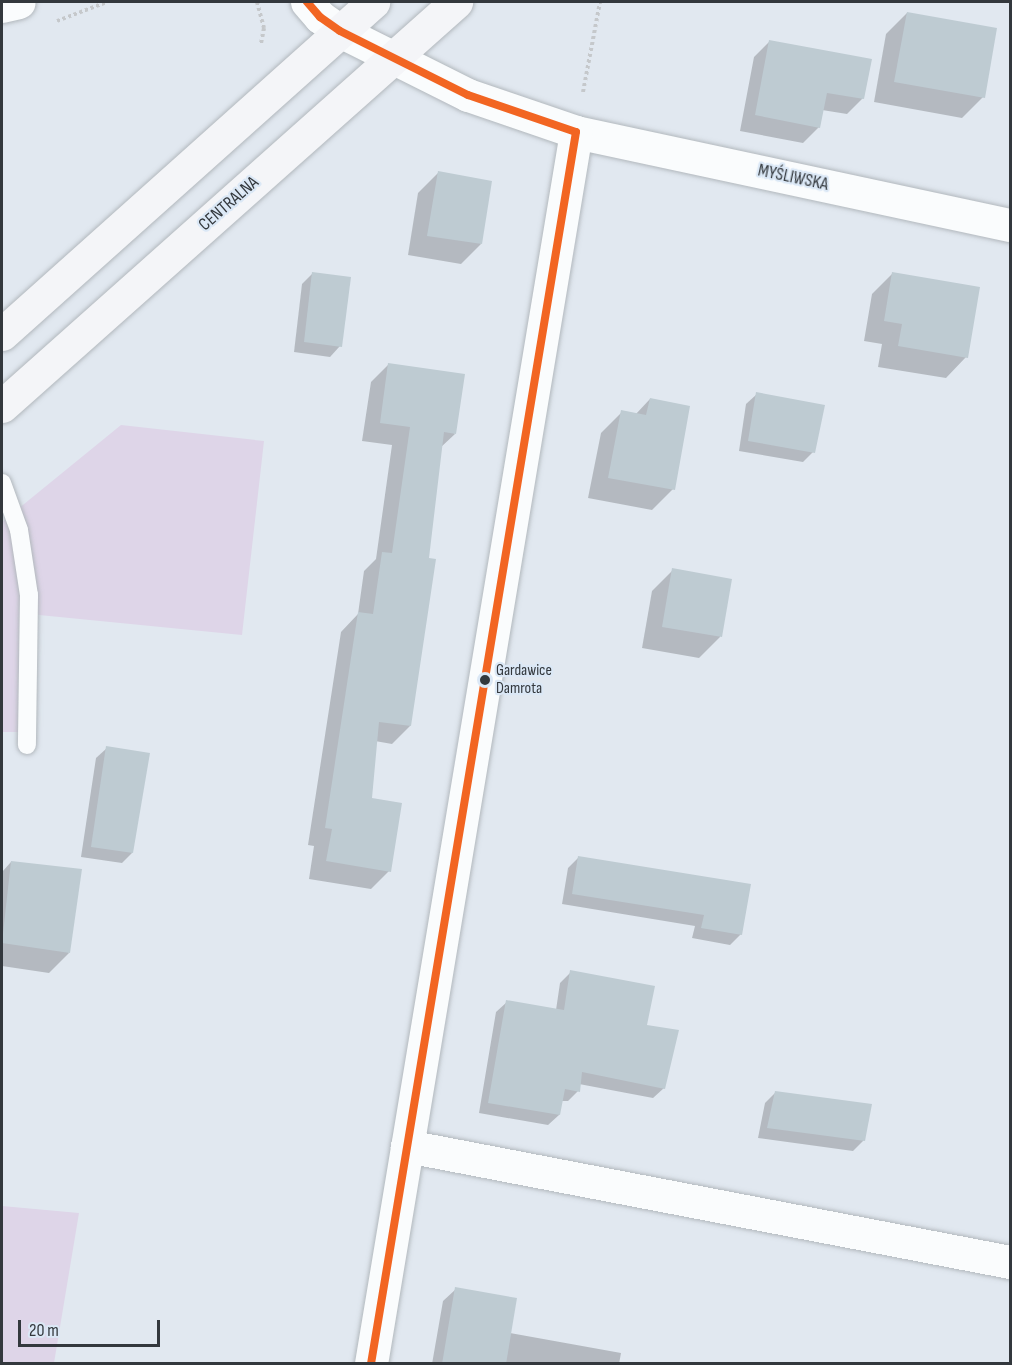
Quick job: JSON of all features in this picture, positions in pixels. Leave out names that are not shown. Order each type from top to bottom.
[{"type":"main road","points":[[2,334],[373,2]]},
{"type":"main road","name":"CENTRALNA","points":[[2,406],[456,2]]},
{"type":"street","points":[[2,6],[19,2]]},
{"type":"street","name":"MYŚLIWSKA","points":[[307,2],[320,17],[340,31],[395,56],[468,95],[576,132],[1011,225]]},
{"type":"street","points":[[371,1364],[576,132]]},
{"type":"street","points":[[407,1146],[1011,1262]]},
{"type":"lane","points":[[2,483],[19,530],[29,595],[27,745]]},
{"type":"path","points":[[576,132],[600,2]]},
{"type":"shaded area","points":[[121,425],[264,441],[242,635],[29,614],[23,732],[2,732],[2,522]]},
{"type":"shaded area","points":[[2,1206],[79,1213],[54,1363],[2,1363]]},
{"type":"building","points":[[907,12],[997,28],[985,98],[894,82]]},
{"type":"building","points":[[769,40],[872,59],[864,99],[827,93],[820,128],[755,115]]},
{"type":"building","points":[[438,171],[492,181],[482,244],[427,236]]},
{"type":"building","points":[[312,272],[351,277],[342,347],[304,342]]},
{"type":"building","points":[[892,272],[980,287],[968,358],[898,346],[902,324],[884,321]]},
{"type":"building","points":[[388,363],[465,374],[456,434],[444,432],[429,558],[436,559],[411,726],[379,722],[372,798],[402,803],[391,872],[326,861],[332,829],[325,828],[358,612],[373,614],[382,552],[392,553],[410,427],[380,423]]},
{"type":"building","points":[[756,392],[825,405],[815,453],[748,441]]},
{"type":"building","points":[[650,398],[690,406],[675,490],[608,478],[621,410],[646,415]]},
{"type":"building","points":[[672,568],[732,579],[722,637],[662,627]]},
{"type":"building","points":[[106,746],[150,753],[133,853],[91,847]]},
{"type":"building","points":[[578,856],[751,884],[742,935],[701,928],[704,915],[572,894]]},
{"type":"building","points":[[11,861],[82,869],[70,953],[2,943]]},
{"type":"building","points":[[570,970],[655,986],[647,1025],[679,1030],[665,1089],[582,1072],[580,1092],[565,1089],[560,1115],[488,1103],[506,1000],[564,1010]]},
{"type":"building","points":[[775,1091],[872,1104],[865,1141],[767,1128]]},
{"type":"building","points":[[455,1287],[517,1298],[506,1364],[442,1364]]},
{"type":"transit line","points":[[307,2],[320,17],[340,31],[468,95],[576,132],[371,1364]]},
{"type":"place","name":"Gardawice Damrota","points":[[485,680]]}]
